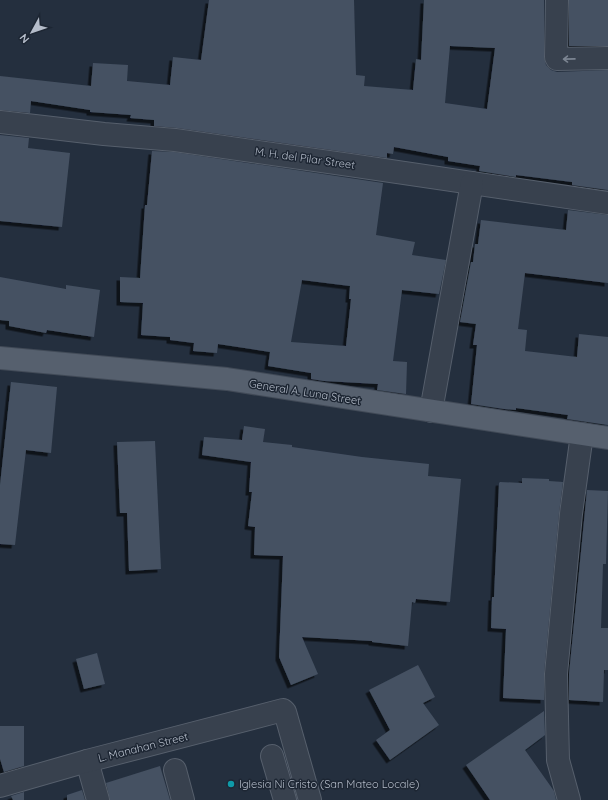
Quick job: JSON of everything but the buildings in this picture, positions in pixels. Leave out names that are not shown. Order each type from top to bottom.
[{"type":"main road","name":"General A. Luna Street","points":[[0,358],[227,379],[608,438]]},
{"type":"street","points":[[557,0],[557,59],[608,58]]},
{"type":"street","name":"M. H. del Pilar Street","points":[[0,122],[104,134],[175,140],[608,203]]},
{"type":"street","points":[[431,411],[472,183]]},
{"type":"street","points":[[569,800],[558,760],[556,674],[571,514],[582,434]]},
{"type":"street","name":"L. Manahan Street","points":[[0,786],[87,761],[283,710],[285,712],[310,800]]},
{"type":"street","points":[[272,756],[285,800]]},
{"type":"street","points":[[87,761],[98,800]]},
{"type":"street","points":[[175,770],[182,800]]},
{"type":"place","name":"Iglesia Ni Cristo (San Mateo Locale)","points":[[231,784]]}]
